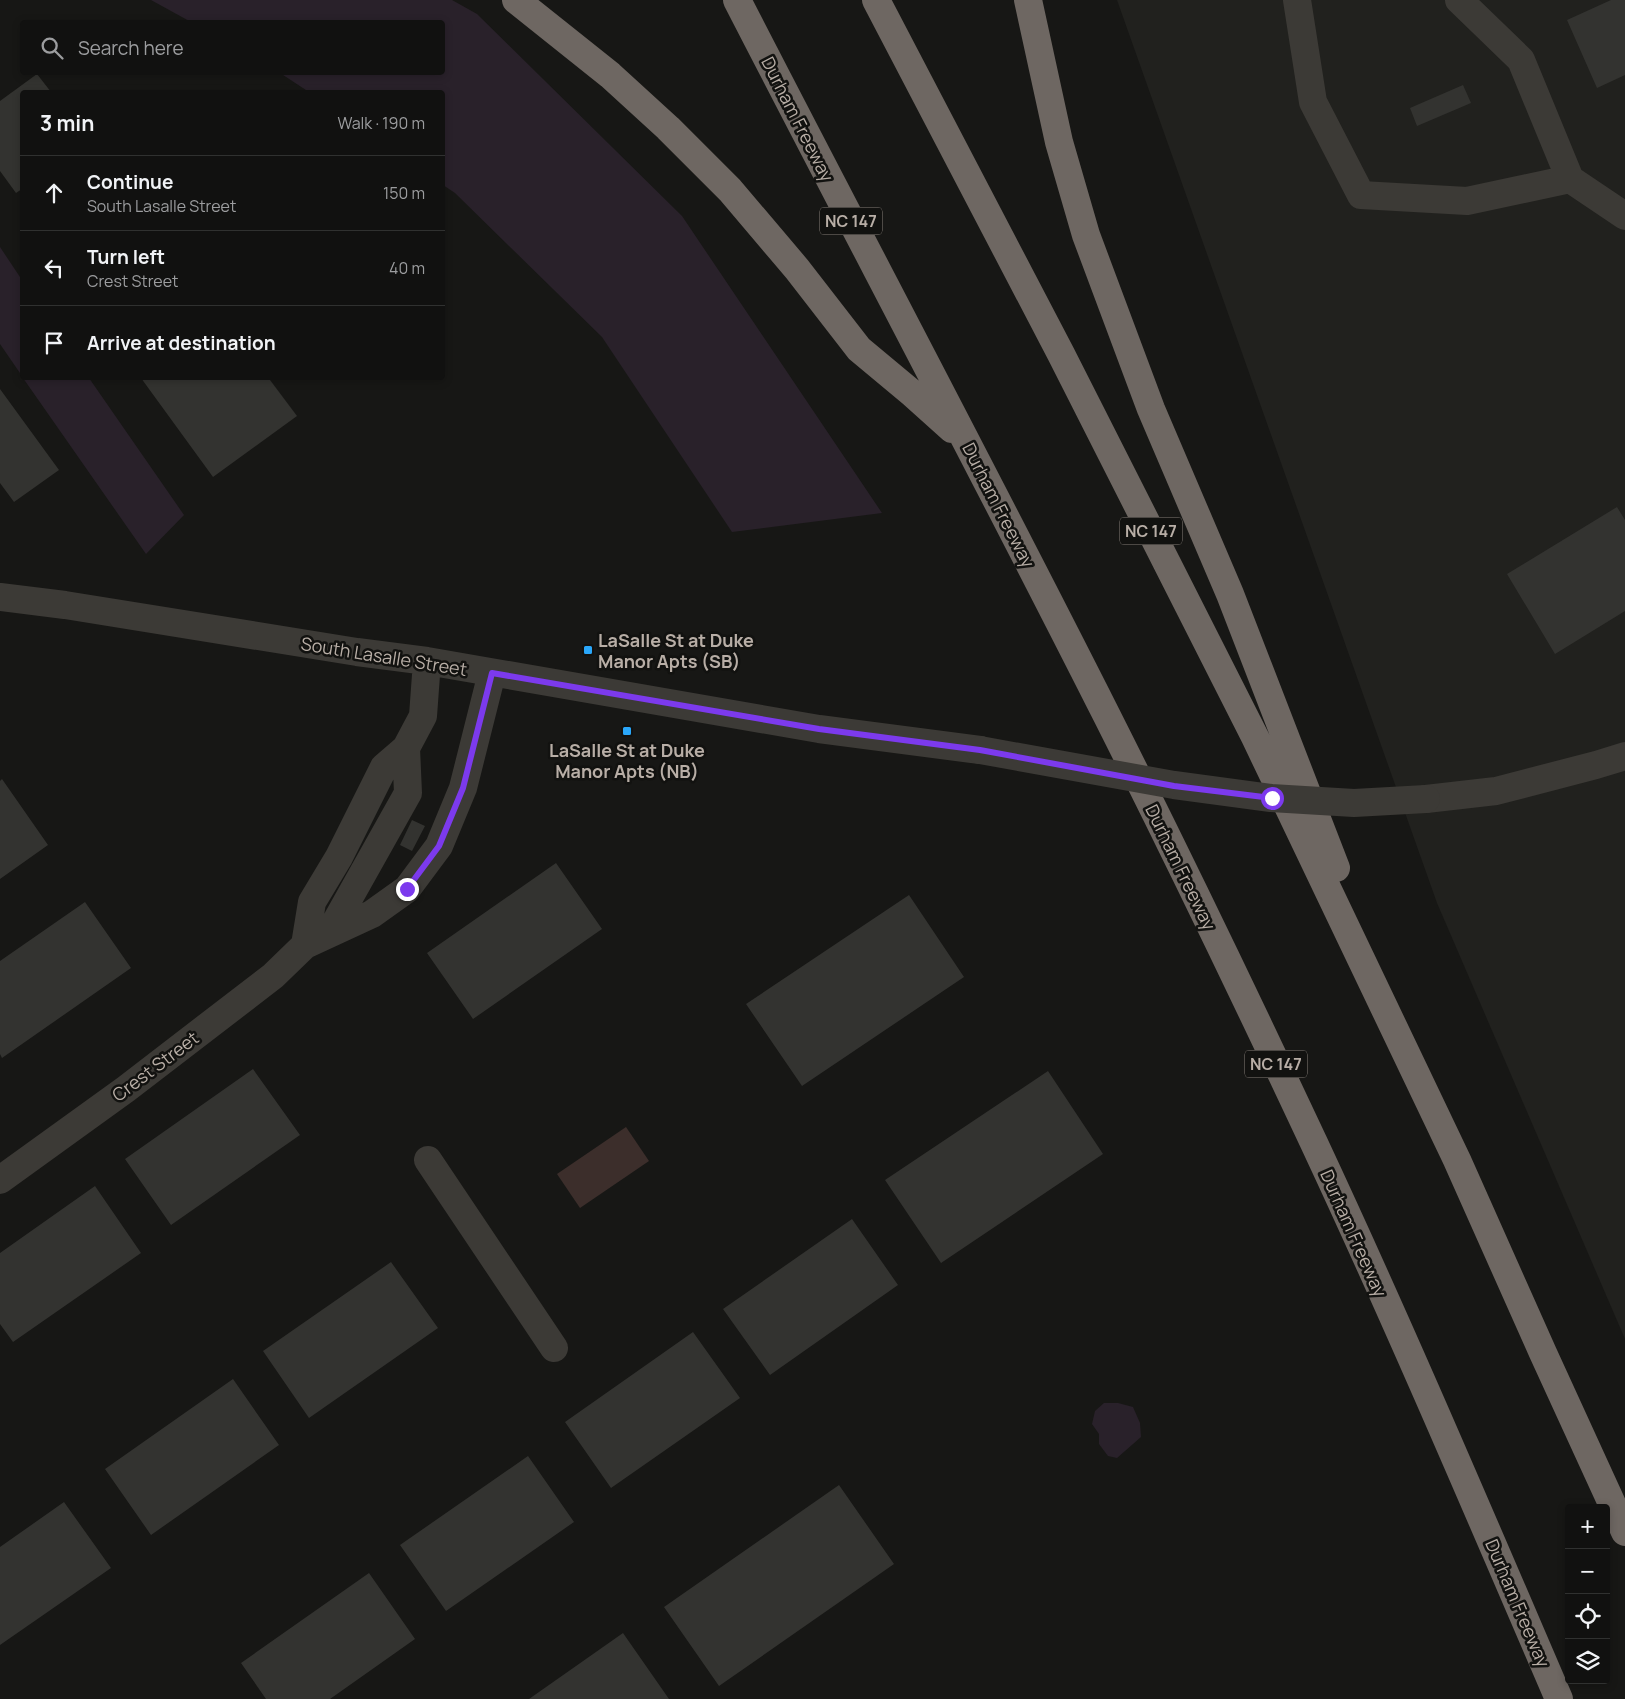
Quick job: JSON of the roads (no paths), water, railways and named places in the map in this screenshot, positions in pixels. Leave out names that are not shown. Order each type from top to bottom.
[{"type":"highway","points":[[516,0],[610,75],[668,128],[730,190],[797,268],[859,349],[966,442]]},
{"type":"highway","name":"Durham Freeway","points":[[737,0],[1112,726],[1315,1146],[1453,1453],[1559,1699]]},
{"type":"highway","name":"NC 147","points":[[876,0],[1066,363],[1255,737],[1414,1068],[1625,1532]]},
{"type":"highway","points":[[1028,0],[1059,142],[1086,235],[1104,287],[1151,409],[1230,594],[1414,1068]]},
{"type":"street","points":[[1298,0],[1313,102],[1360,195],[1467,201],[1570,179]]},
{"type":"street","points":[[1459,0],[1521,60],[1570,179],[1625,216]]},
{"type":"street","name":"South Lasalle Street","points":[[0,597],[65,605],[357,652],[427,661],[819,729],[980,750],[1174,786],[1272,798],[1354,803],[1426,799],[1496,791],[1580,770],[1625,756]]},
{"type":"street","points":[[304,945],[312,902],[339,857],[384,767],[406,748],[423,716],[427,661]]},
{"type":"street","name":"Crest Street","points":[[0,1180],[126,1089],[273,976],[304,945],[372,914],[407,889],[439,846],[463,788],[492,673]]},
{"type":"street","points":[[330,932],[408,793],[406,748]]},
{"type":"street","points":[[428,1160],[554,1348]]},
{"type":"place","name":"LaSalle St at Duke Manor Apts (SB)","points":[[588,650]]},
{"type":"place","name":"LaSalle St at Duke Manor Apts (NB)","points":[[627,731]]}]
